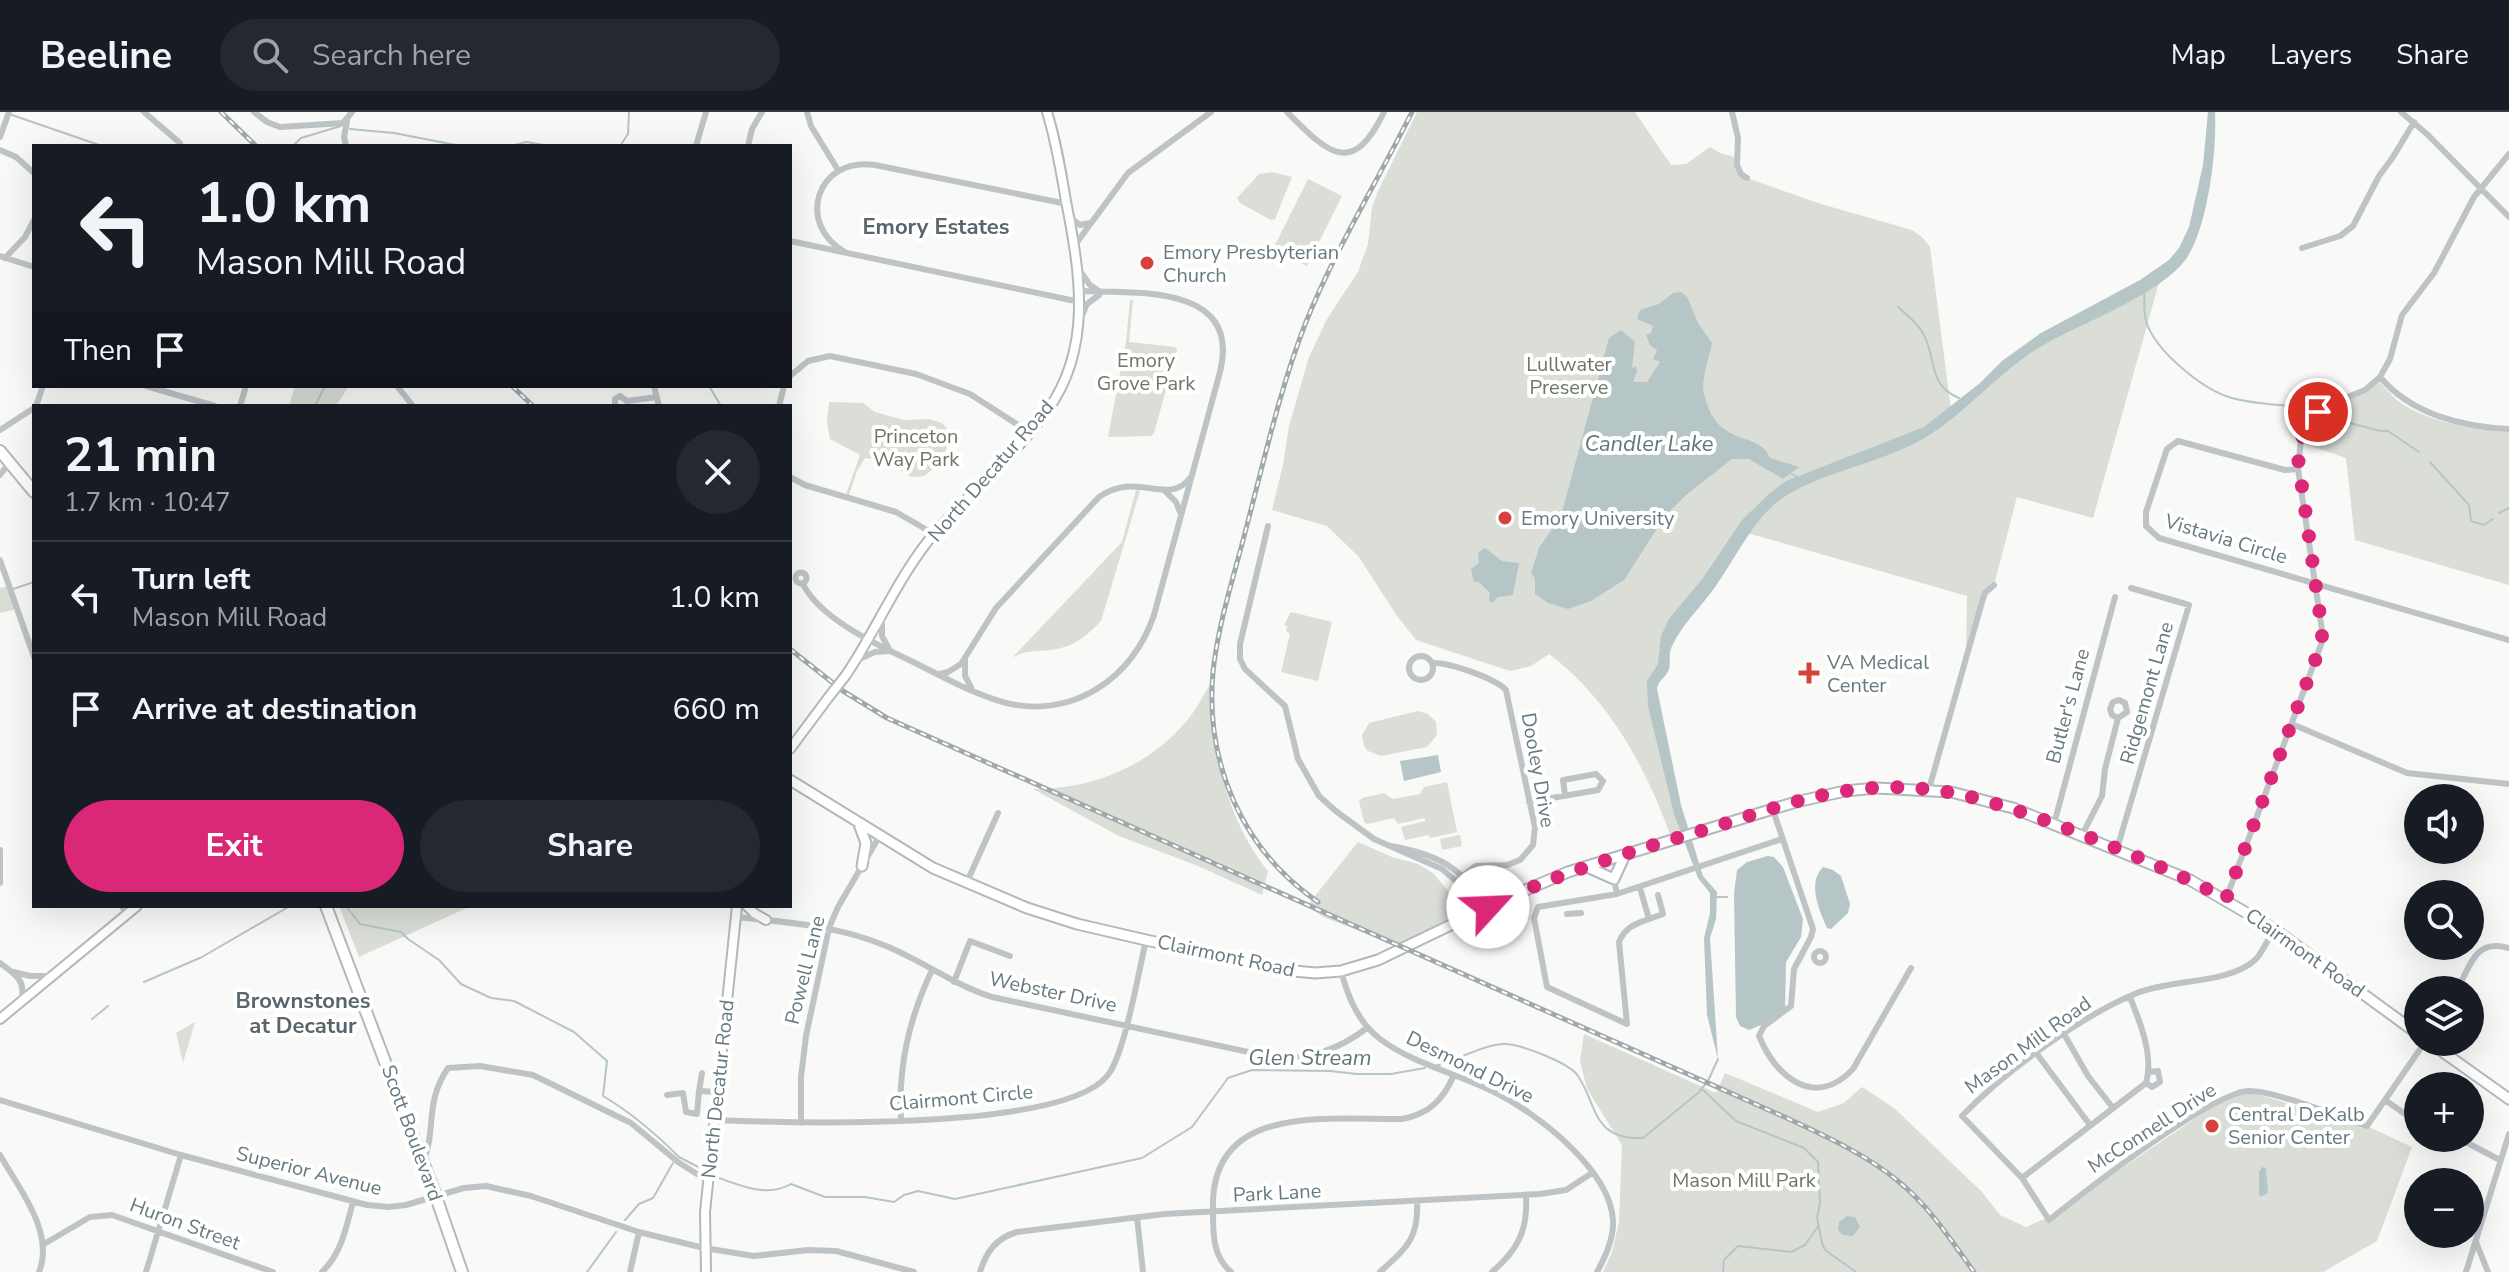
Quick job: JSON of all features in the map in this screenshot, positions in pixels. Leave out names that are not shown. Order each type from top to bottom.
[{"type":"highway","points":[[0,451],[32,490]]},
{"type":"highway","name":"Scott Boulevard","points":[[327,908],[462,1272]]},
{"type":"main road","name":"North Decatur Road","points":[[792,746],[869,641],[909,569],[934,534],[1045,414],[1062,388],[1073,362],[1080,321],[1078,268],[1047,112]]},
{"type":"main road","name":"Clairmont Road","points":[[792,781],[879,837],[966,884],[1052,917],[1284,970],[1315,973],[1341,971],[1378,960],[1546,881],[1698,832],[1853,790],[1929,789],[1983,798],[2173,872],[2226,899],[2274,929],[2404,1024]]},
{"type":"main road","points":[[858,824],[866,843],[862,866]]},
{"type":"main road","points":[[1583,867],[1598,870],[1614,879],[1625,854]]},
{"type":"main road","name":"North Decatur Road","points":[[706,1272],[704,1248],[708,1181],[737,908]]},
{"type":"main road","points":[[749,908],[766,920]]},
{"type":"main road","points":[[0,1019],[124,910]]},
{"type":"main road","points":[[2447,1056],[2509,1099]]},
{"type":"street","points":[[0,137],[9,112]]},
{"type":"street","points":[[144,112],[180,143]]},
{"type":"street","points":[[254,112],[280,127],[339,123],[350,115]]},
{"type":"street","points":[[697,144],[706,112]]},
{"type":"street","points":[[748,144],[752,129],[762,112]]},
{"type":"street","points":[[807,112],[811,126],[838,170]]},
{"type":"street","points":[[1075,245],[1116,187],[1135,167],[1211,112]]},
{"type":"street","points":[[1287,112],[1322,146],[1341,153],[1356,150],[1367,142],[1384,112]]},
{"type":"street","points":[[1732,112],[1738,138],[1738,170],[1747,178]]},
{"type":"street","points":[[2401,112],[2509,217]]},
{"type":"street","points":[[346,144],[344,132],[350,115]]},
{"type":"street","points":[[2302,248],[2340,236],[2353,226],[2380,173],[2392,160],[2414,122]]},
{"type":"street","points":[[0,150],[16,157],[32,171]]},
{"type":"street","points":[[2226,899],[2322,642],[2298,469],[2301,439],[2318,412],[2331,402],[2365,390],[2380,377],[2390,359],[2402,315],[2434,273],[2480,189],[2509,154]]},
{"type":"street","points":[[845,252],[823,233],[817,215],[818,199],[826,181],[838,170],[854,164],[869,164],[1067,204]]},
{"type":"street","points":[[1069,216],[1080,225],[1090,223]]},
{"type":"street","points":[[32,224],[25,237],[3,257],[32,266]]},
{"type":"street","points":[[809,246],[823,233]]},
{"type":"street","points":[[792,242],[1080,302]]},
{"type":"street","points":[[1078,268],[1090,285],[1106,293]]},
{"type":"street","points":[[803,584],[820,606],[869,641],[1004,702],[1045,706],[1084,696],[1115,676],[1134,656],[1149,631],[1223,360],[1224,345],[1221,330],[1206,310],[1189,302],[1164,297],[1080,291]]},
{"type":"street","points":[[1080,321],[1088,302],[1106,293]]},
{"type":"street","points":[[792,374],[808,361],[830,356],[916,374],[970,394],[1029,432]]},
{"type":"street","points":[[2380,377],[2401,400],[2424,411],[2489,428],[2509,429]]},
{"type":"street","points":[[153,388],[208,404]]},
{"type":"street","points":[[399,388],[411,404]]},
{"type":"street","points":[[655,388],[659,404]]},
{"type":"street","points":[[615,404],[615,399],[620,396],[626,404],[657,397]]},
{"type":"street","points":[[0,430],[32,409]]},
{"type":"street","name":"Vistavia Circle","points":[[2298,469],[2285,470],[2178,441],[2167,449],[2145,521],[2150,532],[2159,538],[2509,640]]},
{"type":"street","points":[[0,475],[10,462]]},
{"type":"street","points":[[938,674],[953,670],[965,659],[996,608],[1099,497],[1125,485],[1165,491],[1182,486],[1192,475]]},
{"type":"street","points":[[792,478],[805,485],[896,512],[934,534]]},
{"type":"street","points":[[1165,491],[1176,502],[1180,516]]},
{"type":"street","points":[[1268,526],[1241,637],[1241,662],[1285,706],[1298,759],[1319,796],[1349,822],[1383,844],[1438,858],[1476,897],[1479,912]]},
{"type":"street","points":[[0,560],[32,651]]},
{"type":"street","points":[[1929,789],[1982,602],[1985,593],[1994,585]]},
{"type":"street","name":"Ridgemont Lane","points":[[2117,849],[2189,605],[2131,588]]},
{"type":"street","name":"Butler's Lane","points":[[2054,824],[2115,597]]},
{"type":"street","points":[[882,618],[882,636],[891,652]]},
{"type":"street","points":[[856,660],[875,652],[891,652]]},
{"type":"street","points":[[965,659],[965,676],[973,690]]},
{"type":"street","name":"Dooley Drive","points":[[1432,663],[1494,681],[1506,690],[1535,833],[1533,845],[1526,855],[1511,864],[1476,866],[1459,879]]},
{"type":"street","points":[[2082,835],[2102,796],[2105,769],[2118,718]]},
{"type":"street","points":[[2292,724],[2407,773],[2509,784]]},
{"type":"street","points":[[1529,802],[1598,790],[1603,781],[1596,774],[1563,780],[1565,795]]},
{"type":"street","points":[[1773,810],[1812,925],[1811,937],[1794,969],[1791,1006],[1764,1026],[1759,1036],[1780,1072],[1812,1089],[1826,1087],[1852,1071],[1911,968]]},
{"type":"street","points":[[966,884],[998,813]]},
{"type":"street","name":"Powell Lane","points":[[801,1123],[801,1077],[806,1036],[829,928],[879,837]]},
{"type":"street","points":[[1658,895],[1663,914],[1633,925],[1623,933],[1619,942],[1627,1024],[1547,987],[1534,914],[1538,907],[1640,888],[1782,839]]},
{"type":"street","points":[[0,850],[0,883]]},
{"type":"street","points":[[1614,879],[1617,894]]},
{"type":"street","points":[[1640,888],[1649,919]]},
{"type":"street","points":[[1572,902],[1574,914]]},
{"type":"street","name":"Webster Drive","points":[[735,917],[829,928],[887,946],[954,982],[1014,1002],[1260,1055],[1286,1058],[1325,1053],[1367,1028]]},
{"type":"street","name":"Mason Mill Road","points":[[2049,1220],[2022,1178],[1962,1116],[1997,1083],[2096,1013],[2165,985],[2246,967],[2259,956],[2274,929]]},
{"type":"street","name":"Clairmont Circle","points":[[715,1120],[801,1123],[963,1118],[1032,1109],[1082,1095],[1110,1072],[1126,1024],[1146,940]]},
{"type":"street","points":[[954,982],[970,941],[1010,956]]},
{"type":"street","points":[[2465,976],[2481,950],[2492,944],[2509,948]]},
{"type":"street","points":[[1805,949],[1815,953]]},
{"type":"street","points":[[2,964],[24,975],[50,976]]},
{"type":"street","points":[[2,964],[22,983],[21,1001]]},
{"type":"street","points":[[901,1120],[900,1077],[905,1045],[914,1012],[932,970]]},
{"type":"street","name":"Desmond Drive","points":[[1341,971],[1353,1005],[1367,1028],[1388,1044],[1525,1109],[1567,1145],[1592,1173],[1608,1197],[1613,1220],[1610,1243],[1597,1272]]},
{"type":"street","points":[[2022,1178],[2146,1083],[2149,1072],[2140,1024],[2130,997]]},
{"type":"street","points":[[2064,1034],[2088,1076],[2113,1108]]},
{"type":"street","points":[[2037,1054],[2090,1125]]},
{"type":"street","name":"McConnell Drive","points":[[2049,1220],[2171,1131],[2215,1102],[2232,1095],[2254,1091],[2268,1094],[2367,1126],[2417,1056]]},
{"type":"street","points":[[423,1163],[430,1140],[432,1103],[443,1075],[448,1068],[480,1066],[533,1075],[595,1105],[636,1126],[678,1162],[708,1181]]},
{"type":"street","points":[[2146,1083],[2152,1087],[2160,1082],[2158,1071],[2149,1072]]},
{"type":"street","points":[[683,1093],[686,1112],[697,1114],[702,1073]]},
{"type":"street","points":[[1231,1272],[1217,1251],[1213,1187],[1221,1165],[1233,1148],[1256,1130],[1287,1122],[1413,1117],[1436,1104],[1454,1075]]},
{"type":"street","points":[[667,1095],[718,1092]]},
{"type":"street","name":"Superior Avenue","points":[[0,1100],[181,1155],[353,1202],[388,1207],[464,1188],[486,1186],[531,1196],[639,1232],[704,1248],[754,1256],[827,1250],[914,1272]]},
{"type":"street","points":[[2385,1100],[2404,1113]]},
{"type":"street","points":[[2484,1213],[2509,1134]]},
{"type":"street","points":[[2484,1152],[2500,1160]]},
{"type":"street","points":[[0,1155],[40,1229],[44,1244],[39,1272]]},
{"type":"street","points":[[146,1272],[181,1155]]},
{"type":"street","name":"Park Lane","points":[[980,1272],[992,1247],[1010,1234],[1137,1217],[1526,1196],[1566,1190],[1592,1173]]},
{"type":"street","points":[[1492,1272],[1510,1256],[1520,1241],[1526,1223],[1526,1196]]},
{"type":"street","points":[[1380,1272],[1411,1241],[1418,1221],[1417,1201]]},
{"type":"street","points":[[322,1272],[334,1261],[340,1248],[353,1202]]},
{"type":"street","name":"Huron Street","points":[[44,1244],[97,1215],[112,1215],[253,1269],[273,1272]]},
{"type":"street","points":[[1137,1217],[1143,1272]]},
{"type":"street","points":[[630,1272],[639,1232]]},
{"type":"street","points":[[2466,1272],[2473,1248]]},
{"type":"street","points":[[2477,1248],[2488,1272]]},
{"type":"green space","name":"Lullwater Preserve","points":[[1417,112],[1635,112],[1671,165],[1686,164],[1710,147],[1738,158],[1737,165],[1747,178],[1821,204],[1912,230],[1930,247],[1951,410],[2015,359],[2162,272],[2093,518],[2017,497],[1994,585],[1989,589],[1966,655],[1967,596],[1744,532],[1674,627],[1651,691],[1687,835],[1672,840],[1651,787],[1624,738],[1608,714],[1571,672],[1549,654],[1531,666],[1510,671],[1416,640],[1359,557],[1327,526],[1272,510],[1289,426],[1309,357],[1327,319],[1358,272],[1368,244],[1372,208],[1378,191]]},
{"type":"green space","points":[[1273,172],[1292,177],[1275,219],[1271,220],[1240,203],[1237,198],[1259,174]]},
{"type":"green space","points":[[1308,179],[1342,196],[1307,266],[1273,249]]},
{"type":"green space","name":"Emory Grove Park","points":[[1130,300],[1133,300],[1129,342],[1175,347],[1177,350],[1154,433],[1151,436],[1108,437],[1126,342]]},
{"type":"green space","points":[[2379,382],[2397,400],[2421,414],[2466,427],[2509,432],[2509,585],[2355,540],[2346,458],[2305,444],[2319,417],[2327,410]]},
{"type":"green space","points":[[294,388],[348,388],[337,404],[290,404]]},
{"type":"green space","name":"Princeton Way Park","points":[[829,402],[863,403],[875,412],[904,420],[929,419],[942,423],[953,436],[939,463],[925,476],[912,477],[883,460],[865,458],[848,498],[845,497],[860,455],[830,439],[827,422]]},
{"type":"green space","points":[[1136,490],[1140,491],[1101,621],[1072,644],[1058,649],[1026,652],[1012,658],[1122,542]]},
{"type":"green space","points":[[9,586],[17,609],[0,613],[0,588]]},
{"type":"green space","points":[[1291,612],[1332,622],[1318,681],[1281,672],[1290,634],[1284,625]]},
{"type":"green space","points":[[1211,682],[1214,732],[1224,782],[1241,829],[1268,871],[1262,895],[1119,836],[1033,789],[1078,785],[1121,771],[1141,760],[1177,732]]},
{"type":"green space","points":[[1418,711],[1428,714],[1436,722],[1437,735],[1427,747],[1381,756],[1364,746],[1362,735],[1369,723]]},
{"type":"green space","points":[[1447,782],[1457,832],[1405,840],[1401,827],[1425,821],[1425,818],[1398,824],[1394,818],[1364,822],[1359,801],[1362,798],[1384,793],[1393,799],[1420,794],[1424,787]]},
{"type":"green space","points":[[1460,835],[1462,846],[1442,850],[1440,839]]},
{"type":"green space","points":[[1358,842],[1418,864],[1433,873],[1469,916],[1404,948],[1323,917],[1307,906]]},
{"type":"green space","points":[[340,908],[467,908],[359,957]]},
{"type":"green space","points":[[195,1022],[183,1063],[176,1033]]},
{"type":"green space","name":"Mason Mill Park","points":[[1584,1034],[1716,1093],[1725,1073],[1818,1112],[1844,1103],[1862,1087],[1894,1108],[1981,1191],[2000,1215],[2026,1227],[2051,1216],[2239,1089],[2367,1126],[2404,1143],[2404,1152],[2410,1152],[2377,1241],[2323,1272],[1603,1272],[1612,1252],[1619,1222],[1622,1145],[1587,1089],[1580,1061]]},
{"type":"water","points":[[2208,112],[2215,112],[2215,128],[2213,167],[2205,208],[2194,245],[2175,272],[2122,306],[2030,353],[1923,439],[1889,455],[1818,480],[1784,497],[1755,526],[1715,587],[1676,638],[1670,652],[1669,669],[1657,689],[1681,805],[1703,876],[1717,892],[1716,919],[1710,938],[1718,1059],[1707,1015],[1704,938],[1710,913],[1710,893],[1698,878],[1674,814],[1648,706],[1647,681],[1658,664],[1661,636],[1669,619],[1703,578],[1742,520],[1786,481],[1924,427],[1980,383],[2002,361],[2041,333],[2140,280],[2169,260],[2189,227],[2203,165]]},
{"type":"water","name":"Candler Lake","points":[[1681,292],[1687,297],[1698,323],[1712,343],[1703,386],[1713,418],[1731,433],[1758,445],[1770,458],[1799,467],[1783,479],[1749,459],[1732,459],[1665,516],[1624,580],[1591,601],[1568,609],[1548,603],[1535,594],[1535,578],[1531,573],[1539,548],[1561,516],[1609,338],[1621,330],[1635,342],[1632,368],[1636,366],[1637,372],[1633,382],[1647,382],[1660,362],[1653,359],[1657,350],[1650,345],[1646,335],[1651,333],[1653,326],[1637,319],[1640,310]]},
{"type":"water","points":[[1485,548],[1502,561],[1519,563],[1513,595],[1498,597],[1492,603],[1489,601],[1490,593],[1479,582],[1474,582],[1471,569],[1479,563],[1478,553]]},
{"type":"water","points":[[1438,755],[1441,772],[1404,781],[1400,761]]},
{"type":"water","points":[[1774,857],[1783,867],[1803,919],[1801,937],[1786,962],[1785,1008],[1749,1030],[1740,1026],[1736,1017],[1734,894],[1737,870],[1747,862]]},
{"type":"water","points":[[1823,867],[1841,876],[1850,904],[1848,913],[1831,929],[1827,928],[1816,897],[1816,881]]},
{"type":"water","points":[[2262,1167],[2266,1168],[2268,1193],[2259,1196],[2259,1172]]},
{"type":"water","points":[[1847,1216],[1855,1217],[1860,1227],[1853,1236],[1843,1235],[1838,1230],[1839,1222]]},
{"type":"waterway","points":[[621,144],[628,134],[629,112]]},
{"type":"waterway","points":[[12,115],[96,144]]},
{"type":"waterway","points":[[295,144],[301,138],[341,126]]},
{"type":"waterway","points":[[350,129],[394,133],[451,144]]},
{"type":"waterway","points":[[518,144],[538,144]]},
{"type":"waterway","points":[[2144,290],[2145,317],[2151,333],[2159,345],[2194,378],[2232,398],[2313,408]]},
{"type":"waterway","points":[[1898,307],[1924,335],[1937,379],[1949,393],[1959,398]]},
{"type":"waterway","points":[[316,404],[324,388]]},
{"type":"waterway","points":[[710,388],[720,404]]},
{"type":"waterway","points":[[2324,416],[2388,431],[2419,452]]},
{"type":"waterway","points":[[2430,462],[2469,505],[2471,521],[2484,525],[2493,519]]},
{"type":"waterway","points":[[1792,474],[1797,477]]},
{"type":"waterway","points":[[2499,513],[2509,508]]},
{"type":"waterway","points":[[13,589],[32,583]]},
{"type":"waterway","points":[[1716,897],[1727,897]]},
{"type":"waterway","points":[[144,982],[202,957],[287,908]]},
{"type":"waterway","points":[[348,908],[360,924],[401,932],[439,960],[461,984],[491,998],[514,1001],[574,1032],[607,1061],[603,1096],[643,1124],[679,1157]]},
{"type":"waterway","points":[[92,1019],[108,1006]]},
{"type":"waterway","name":"Glen Stream","points":[[1435,1066],[1498,1044],[1534,1051],[1556,1060],[1578,1076],[1605,1127],[1626,1137],[1643,1138],[1698,1093],[1708,1081],[1718,1059]]},
{"type":"waterway","name":"Glen Stream","points":[[714,1176],[762,1190],[791,1184],[825,1197],[865,1197],[894,1202],[918,1191],[955,1199],[1142,1158],[1192,1127],[1228,1078],[1252,1070],[1391,1074],[1425,1068]]},
{"type":"waterway","points":[[1702,1089],[1736,1121],[1804,1148],[1818,1162],[1820,1203],[1817,1218],[1822,1243],[1825,1250],[1856,1272]]},
{"type":"waterway","points":[[679,1157],[704,1170]]},
{"type":"waterway","points":[[625,1220],[639,1204],[653,1198],[673,1163]]},
{"type":"waterway","points":[[1723,1272],[1724,1260],[1738,1246],[1791,1252],[1805,1245],[1819,1225]]},
{"type":"waterway","points":[[587,1272],[616,1232]]},
{"type":"railway","points":[[221,112],[254,144]]},
{"type":"railway","points":[[1318,902],[1291,881],[1268,857],[1234,802],[1215,739],[1213,672],[1227,598],[1288,372],[1330,269],[1412,112]]},
{"type":"railway","points":[[514,388],[531,404]]},
{"type":"railway","points":[[792,651],[843,691],[887,718],[1789,1119],[1845,1147],[1885,1171],[1920,1201],[1974,1272]]},
{"type":"place","name":"Emory Presbyterian Church","points":[[1147,263]]},
{"type":"place","name":"Emory University","points":[[1505,518]]},
{"type":"place","name":"VA Medical Center","points":[[1809,673]]},
{"type":"place","name":"Central DeKalb Senior Center","points":[[2212,1126]]},
{"type":"district","name":"Emory Estates","points":[[936,227]]},
{"type":"district","name":"Brownstones at Decatur","points":[[303,1014]]},
{"type":"route","points":[[1488,907],[1568,872],[1796,802],[1853,790],[1901,787],[1976,796],[2007,806],[2153,863],[2226,899],[2322,642],[2298,469],[2301,439],[2318,412]]}]
